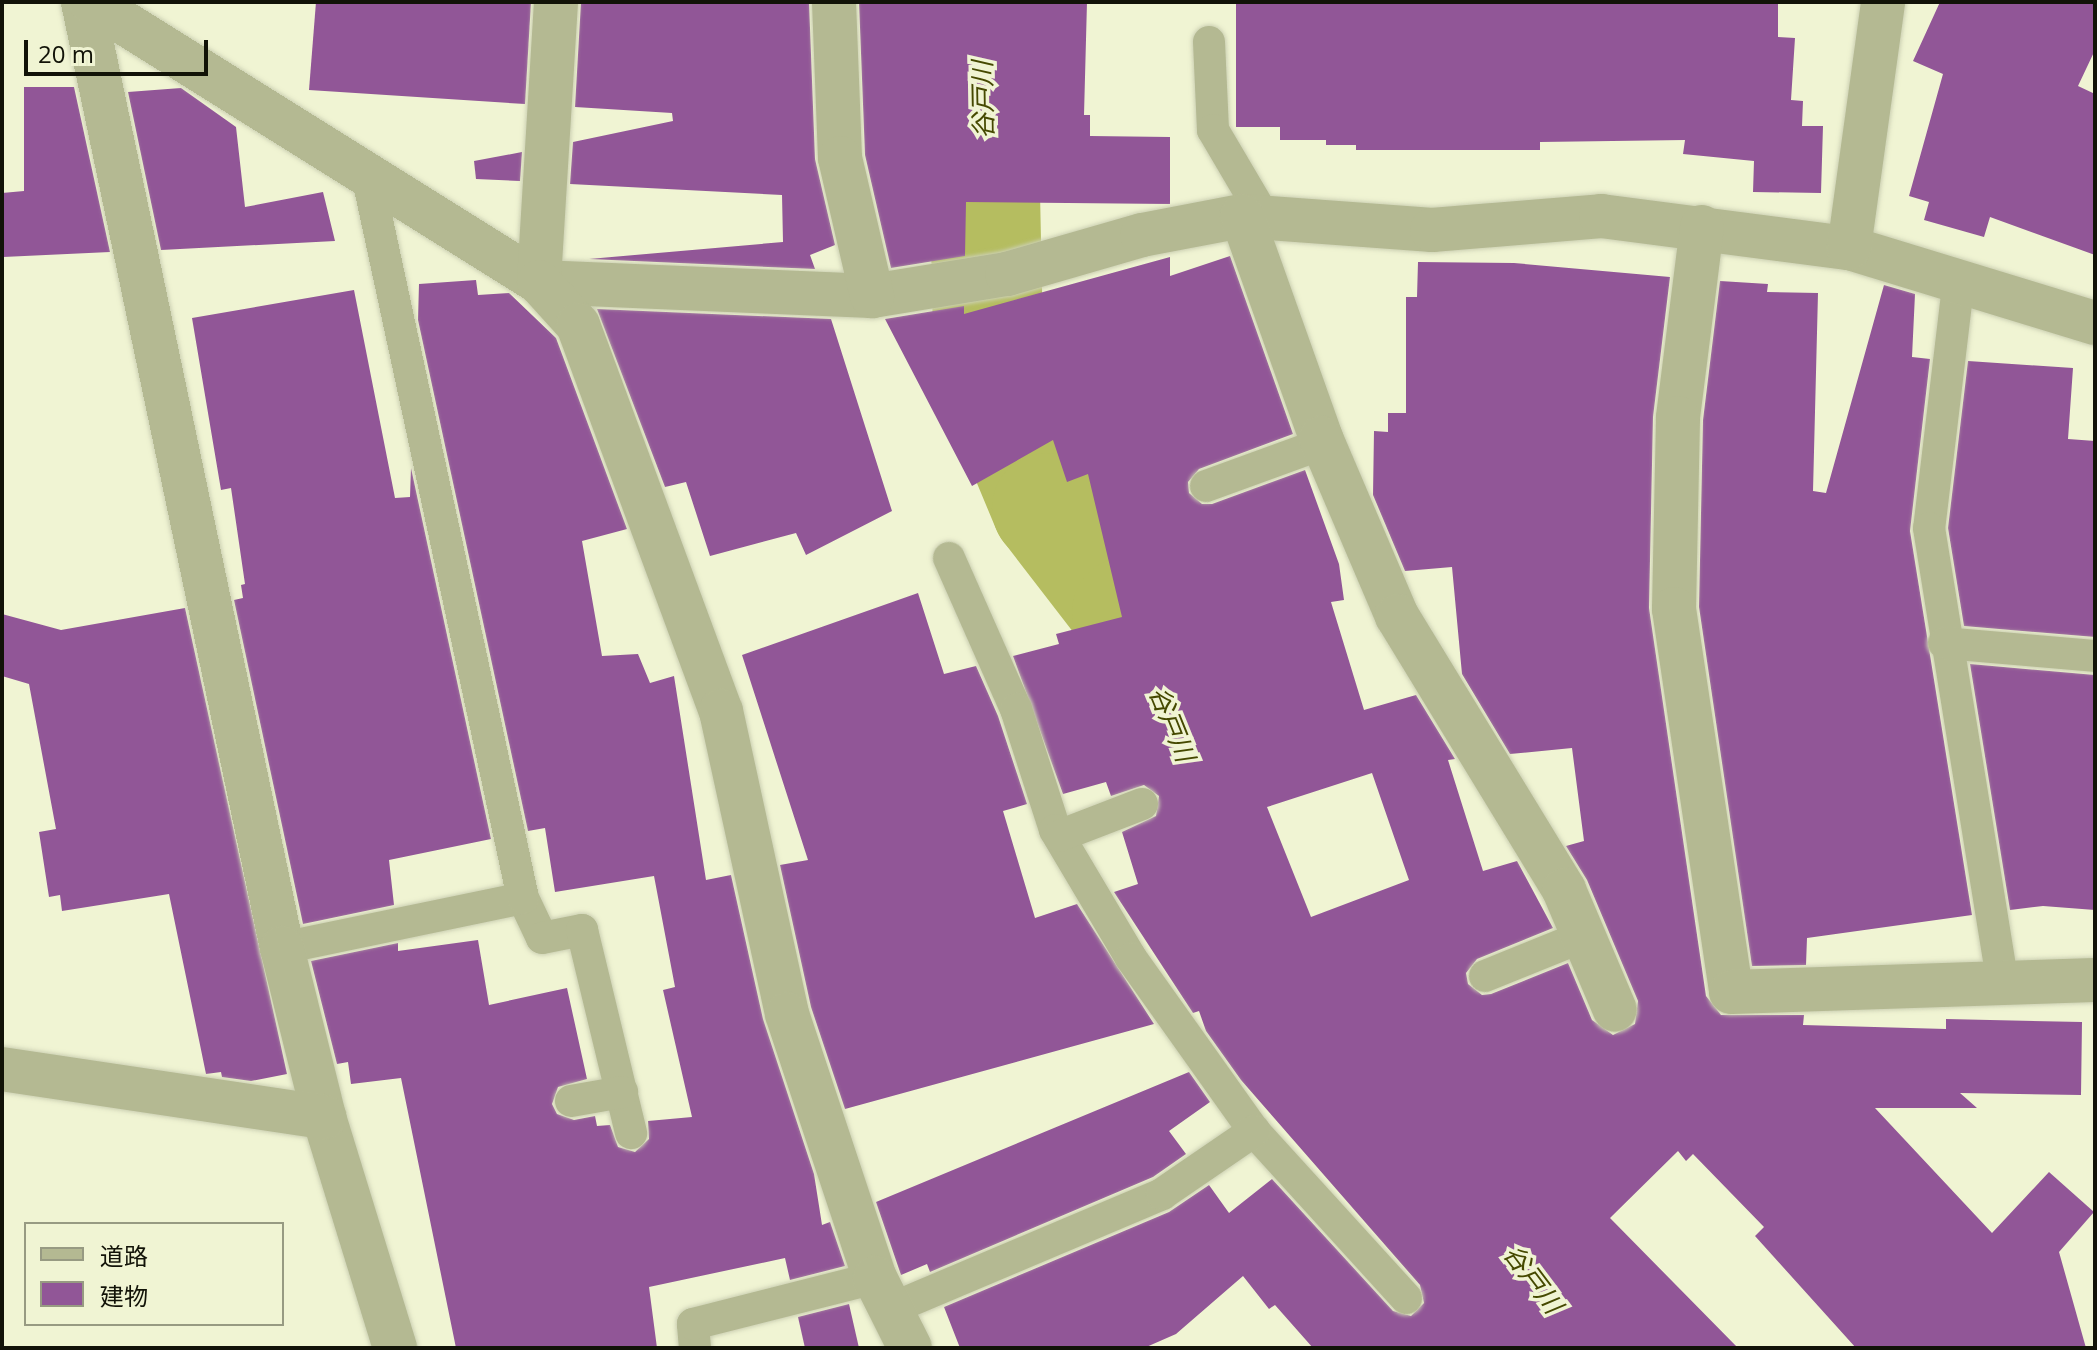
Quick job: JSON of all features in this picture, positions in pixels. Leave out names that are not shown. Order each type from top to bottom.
[{"type":"street","points":[[83,2],[282,948],[324,1117],[395,1348]]},
{"type":"street","points":[[91,2],[539,282],[578,325],[721,711],[787,1014],[882,1294],[910,1348]]},
{"type":"street","points":[[539,282],[556,2]]},
{"type":"street","points":[[834,2],[840,158],[872,296]]},
{"type":"street","points":[[1849,248],[1883,2]]},
{"type":"street","points":[[539,282],[872,296],[988,277],[1142,235],[1253,216],[1432,230],[1601,216],[1849,248],[2093,318]]},
{"type":"street","points":[[1253,216],[1324,443],[1397,616],[1564,890],[1615,1010]]},
{"type":"street","points":[[1702,227],[1678,418],[1674,609],[1731,992],[2003,986],[2095,980]]},
{"type":"street","points":[[2,1069],[324,1117]]},
{"type":"lane","points":[[1209,42],[1213,130],[1253,216]]},
{"type":"lane","points":[[367,174],[523,898],[542,938],[582,930],[631,1133]]},
{"type":"lane","points":[[1959,278],[1929,528],[1944,643],[2003,986]]},
{"type":"lane","points":[[1206,486],[1324,443]]},
{"type":"lane","points":[[949,558],[1016,709],[1059,836],[1131,958],[1254,1131],[1406,1298]]},
{"type":"lane","points":[[1944,643],[2095,656]]},
{"type":"lane","points":[[1059,836],[1142,804]]},
{"type":"lane","points":[[282,948],[523,898]]},
{"type":"lane","points":[[1485,976],[1584,936]]},
{"type":"lane","points":[[571,1101],[622,1092]]},
{"type":"lane","points":[[695,1348],[693,1324],[882,1294],[1162,1194],[1254,1131]]},
{"type":"building","points":[[316,2],[531,2],[525,104],[309,90]]},
{"type":"building","points":[[581,2],[809,2],[815,159],[835,245],[810,255],[815,269],[589,259],[783,242],[782,195],[570,184],[573,142],[673,121],[672,113],[575,107]]},
{"type":"building","points":[[859,2],[1087,2],[1084,115],[1090,115],[1090,136],[1170,137],[1170,204],[966,202],[965,256],[891,268],[865,155]]},
{"type":"building","points":[[1236,2],[1778,2],[1778,37],[1795,38],[1791,100],[1803,101],[1802,126],[1823,126],[1821,193],[1753,192],[1754,161],[1683,154],[1685,140],[1540,142],[1540,150],[1356,150],[1356,145],[1326,145],[1326,140],[1280,140],[1280,127],[1236,127]]},
{"type":"building","points":[[1940,2],[2095,2],[2095,50],[2078,86],[2095,94],[2095,255],[1990,217],[1984,237],[1924,220],[1929,202],[1909,196],[1943,74],[1913,61]]},
{"type":"building","points":[[24,87],[74,87],[110,252],[3,257],[2,193],[24,191]]},
{"type":"building","points":[[181,88],[236,127],[245,207],[323,192],[335,241],[161,250],[128,92]]},
{"type":"building","points":[[522,152],[520,181],[476,179],[474,161]]},
{"type":"building","points":[[1230,256],[1293,434],[1199,469],[1188,482],[1189,493],[1202,504],[1212,504],[1305,470],[1339,564],[1344,600],[1331,602],[1364,710],[1416,695],[1455,759],[1448,760],[1483,871],[1517,861],[1553,928],[1477,959],[1466,973],[1468,984],[1482,995],[1491,994],[1568,963],[1592,1020],[1613,1035],[1635,1024],[1638,1001],[1587,880],[1566,846],[1584,841],[1572,748],[1510,754],[1462,674],[1452,567],[1405,571],[1373,495],[1374,431],[1388,432],[1388,413],[1406,413],[1406,297],[1417,297],[1418,262],[1514,263],[1670,277],[1653,417],[1649,608],[1706,996],[1721,1015],[1804,1015],[1803,1025],[1946,1029],[1946,1019],[2082,1022],[2081,1095],[1960,1093],[1977,1108],[1875,1108],[1992,1233],[2049,1172],[2094,1212],[2059,1252],[2086,1348],[1856,1348],[1755,1236],[1764,1227],[1693,1154],[1686,1161],[1678,1151],[1610,1218],[1738,1348],[1313,1348],[1275,1305],[1269,1309],[1243,1276],[1176,1334],[1144,1348],[960,1348],[944,1307],[1169,1212],[1209,1185],[1229,1213],[1272,1179],[1393,1311],[1411,1316],[1424,1303],[1420,1285],[1241,1080],[1206,1031],[1199,1011],[1193,1013],[1114,892],[1138,884],[1122,832],[1156,816],[1159,796],[1144,785],[1111,796],[1106,782],[1063,794],[1013,656],[1059,644],[1056,634],[1122,617],[1088,474],[1067,482],[1053,440],[972,486],[885,319],[964,306],[964,314],[1170,257],[1170,276]],"holes":[[[1372,773],[1409,880],[1311,917],[1267,807]]]},
{"type":"building","points":[[476,280],[478,295],[509,293],[556,338],[627,529],[582,541],[602,656],[638,654],[650,683],[674,676],[706,880],[731,875],[763,1019],[814,1174],[822,1225],[830,1222],[845,1266],[790,1280],[785,1258],[649,1287],[657,1348],[456,1348],[401,1078],[351,1084],[348,1062],[337,1064],[311,961],[398,943],[398,951],[478,940],[489,1005],[567,988],[587,1079],[558,1087],[552,1104],[557,1114],[574,1120],[595,1116],[597,1126],[610,1125],[618,1147],[635,1152],[649,1139],[648,1121],[692,1117],[663,990],[675,987],[654,876],[555,892],[545,828],[528,831],[418,320],[419,284]]},
{"type":"building","points":[[1720,281],[1768,284],[1767,292],[1818,293],[1813,491],[1826,493],[1884,285],[1915,294],[1912,357],[1930,359],[1910,531],[1972,915],[1807,938],[1806,965],[1752,966],[1699,607],[1703,420]]},
{"type":"building","points":[[354,290],[395,498],[410,497],[411,468],[491,839],[389,860],[394,905],[303,924],[234,600],[243,598],[241,585],[245,584],[231,488],[221,490],[192,318]]},
{"type":"building","points":[[597,309],[831,319],[892,511],[806,555],[796,533],[710,556],[686,482],[665,487]]},
{"type":"building","points":[[1968,361],[2073,368],[2068,439],[2095,441],[2095,637],[1964,626],[1948,528]]},
{"type":"building","points":[[918,593],[944,674],[976,666],[998,716],[1027,804],[1003,811],[1035,918],[1077,904],[1154,1024],[845,1109],[811,1007],[780,865],[808,860],[742,655]]},
{"type":"building","points":[[185,608],[287,1074],[251,1081],[222,1077],[221,1072],[206,1074],[169,894],[62,911],[60,895],[49,897],[39,832],[56,829],[29,684],[2,676],[2,614],[61,630]]},
{"type":"building","points":[[1970,664],[2095,675],[2095,910],[2043,906],[2010,910]]},
{"type":"building","points":[[1189,1072],[1210,1102],[1169,1131],[1186,1154],[1153,1177],[930,1272],[927,1264],[901,1275],[876,1202]]},
{"type":"building","points":[[849,1304],[859,1348],[805,1348],[798,1317]]},
{"type":"waterway","name":"谷戸川","points":[[981,2],[989,369],[1047,508],[1127,612],[1178,739]]}]
